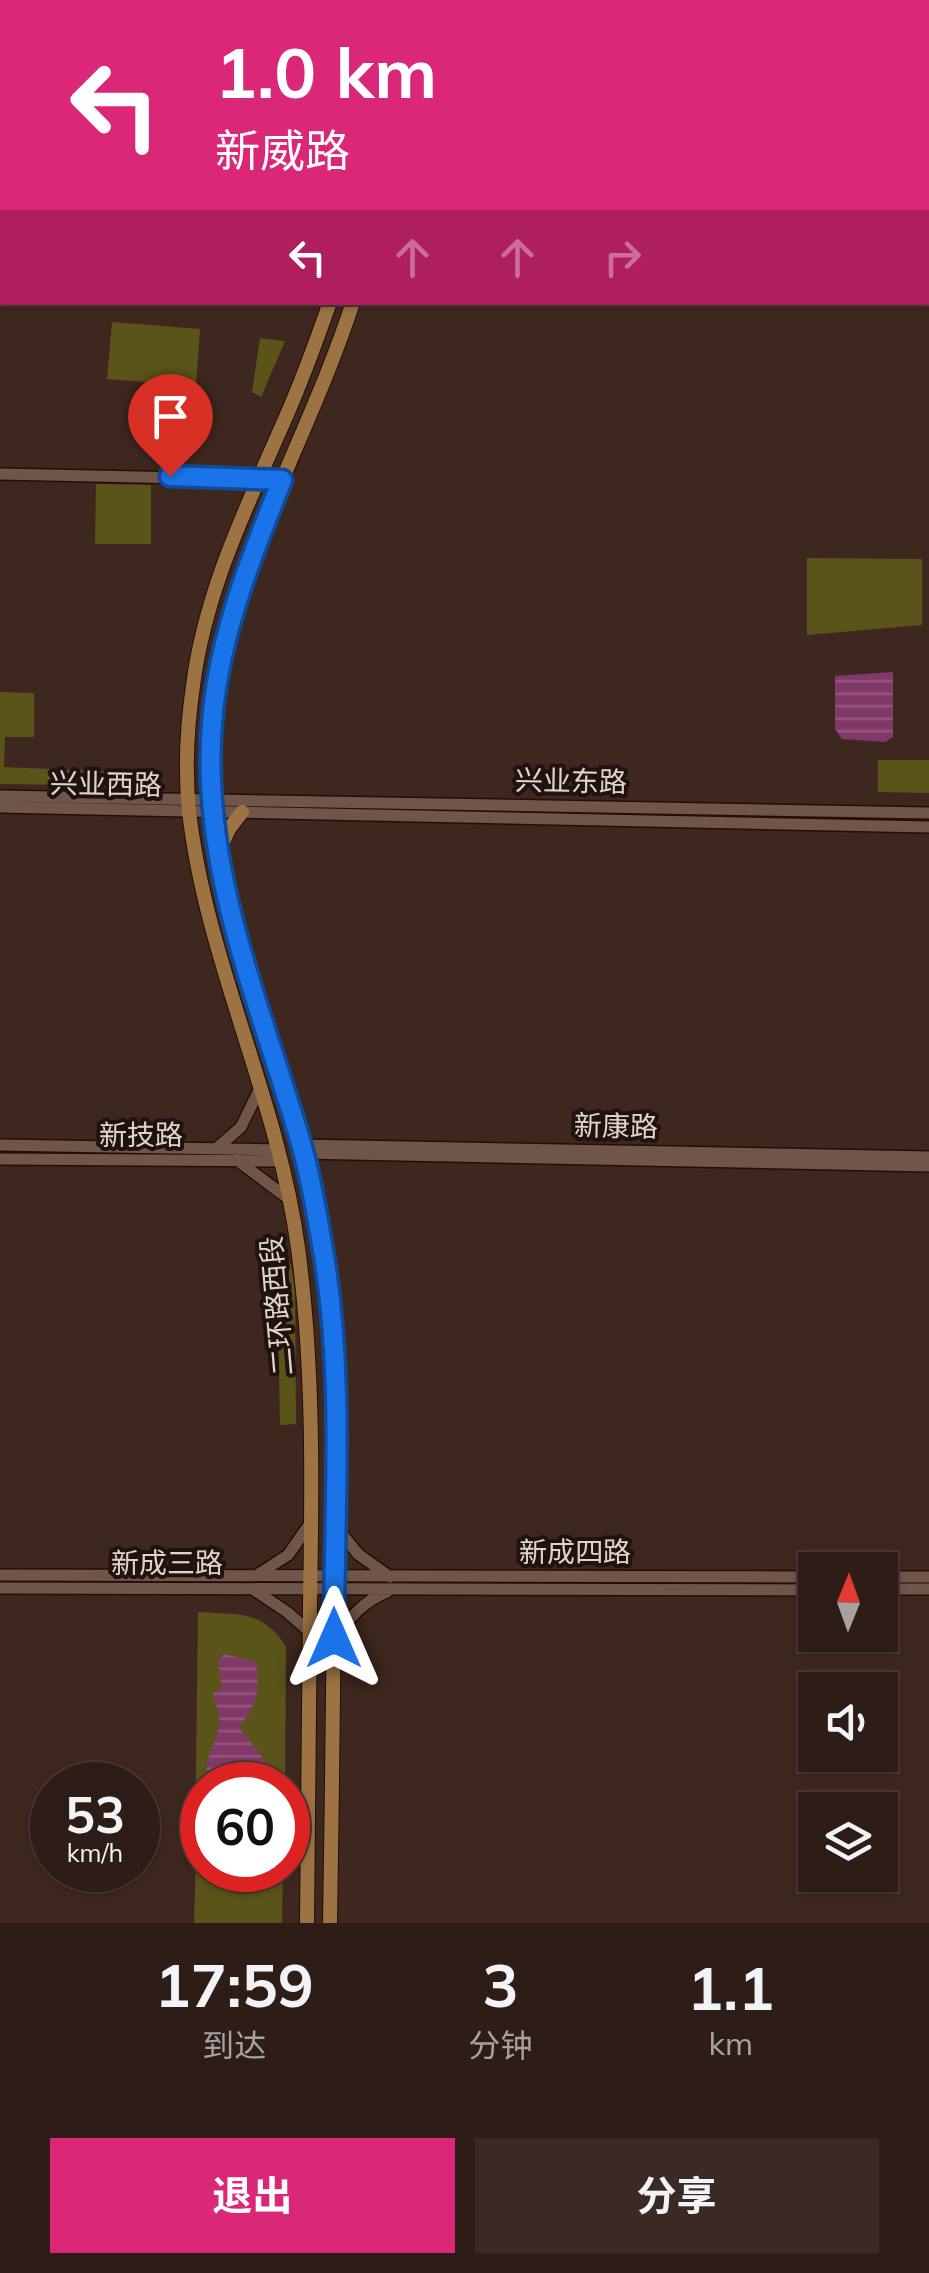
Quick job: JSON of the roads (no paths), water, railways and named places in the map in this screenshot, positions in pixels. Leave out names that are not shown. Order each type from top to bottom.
[{"type":"main road","name":"二环路西段","points":[[307,1923],[312,1521],[308,1345],[290,1200],[262,1086],[202,887],[189,805],[188,735],[200,646],[227,552],[286,418],[329,305]]},
{"type":"main road","name":"二环路西段","points":[[330,1923],[333,1339],[322,1246],[302,1149],[232,920],[218,854],[212,805],[213,710],[231,618],[282,480],[321,394],[352,305]]},
{"type":"main road","points":[[218,854],[242,812]]},
{"type":"street","points":[[0,474],[282,480]]},
{"type":"street","name":"兴业西路","points":[[0,796],[189,805]]},
{"type":"street","name":"兴业西路","points":[[0,807],[212,805]]},
{"type":"street","name":"兴业东路","points":[[212,805],[242,812],[929,827]]},
{"type":"street","name":"兴业东路","points":[[212,805],[929,814]]},
{"type":"street","points":[[218,1148],[241,1127],[262,1086]]},
{"type":"street","name":"新技路","points":[[0,1145],[218,1148],[279,1155]]},
{"type":"street","name":"新康路","points":[[302,1149],[929,1157]]},
{"type":"street","name":"新康路","points":[[302,1149],[929,1166]]},
{"type":"street","name":"新技路","points":[[0,1159],[237,1160],[279,1155]]},
{"type":"street","points":[[237,1160],[290,1200]]},
{"type":"street","points":[[310,1632],[252,1583],[288,1555],[312,1521]]},
{"type":"street","points":[[334,1524],[358,1554],[391,1584],[357,1610],[334,1638]]},
{"type":"street","name":"新成三路","points":[[0,1575],[252,1583]]},
{"type":"street","name":"新成四路","points":[[391,1584],[798,1577]]},
{"type":"street","points":[[898,1577],[929,1577]]},
{"type":"street","name":"新成三路","points":[[0,1588],[334,1584]]},
{"type":"street","name":"新成四路","points":[[334,1584],[798,1590]]},
{"type":"street","points":[[898,1590],[929,1590]]}]
